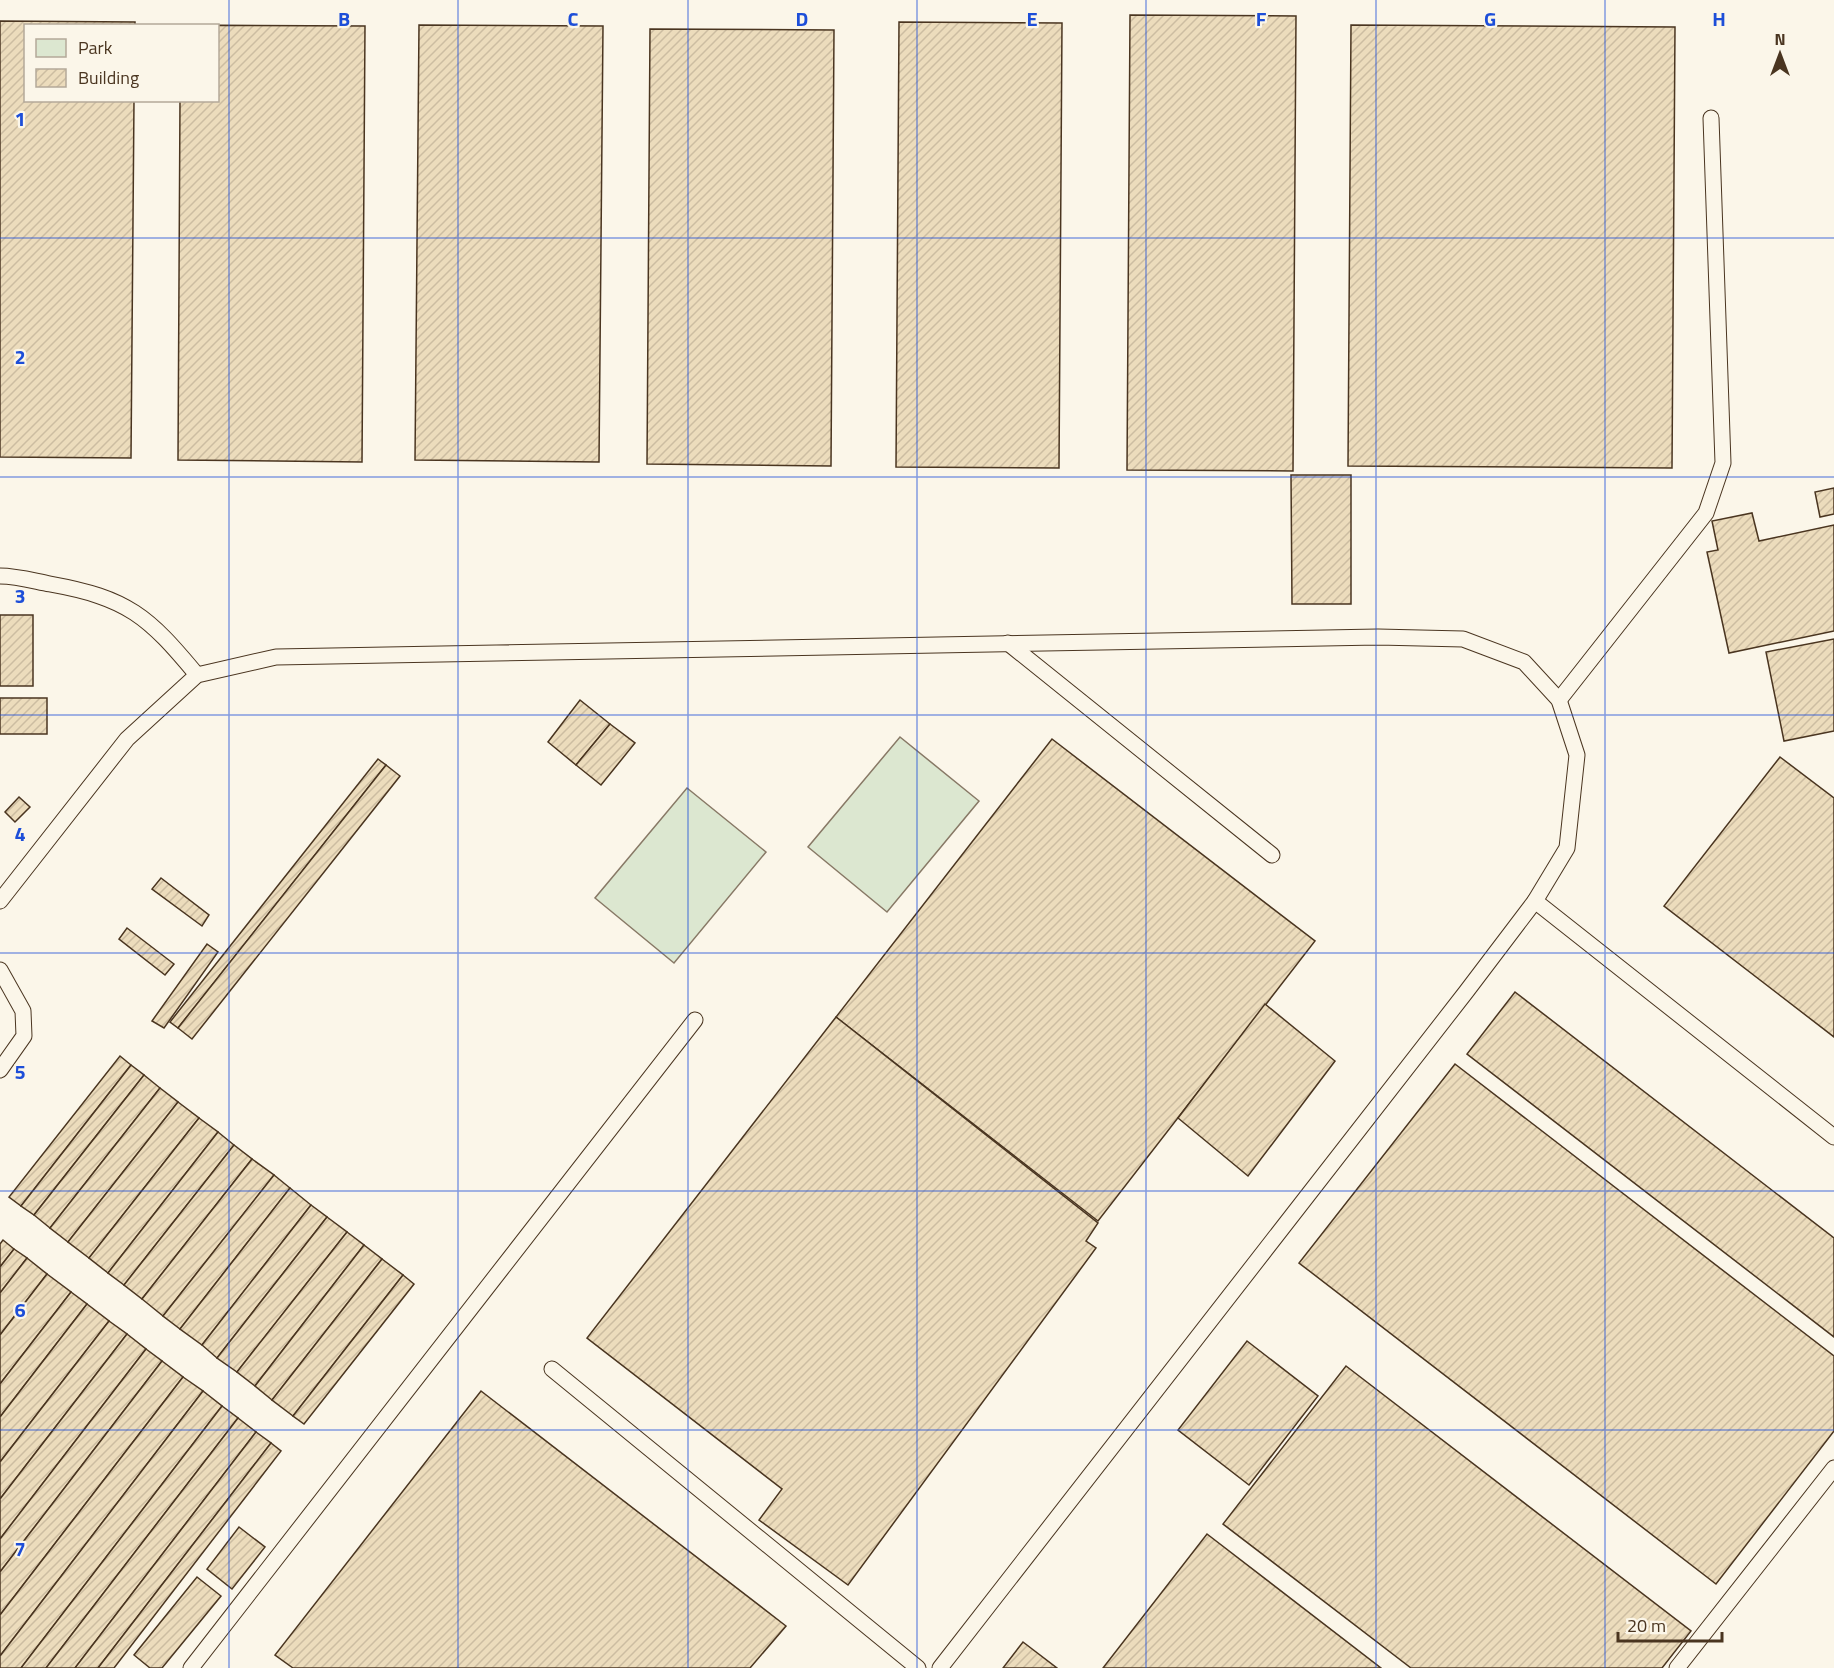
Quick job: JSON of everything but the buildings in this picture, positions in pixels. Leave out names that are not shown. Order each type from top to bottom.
[{"type":"lane","points":[[1559,700],[1706,513],[1723,463],[1711,118]]},
{"type":"lane","points":[[0,576],[75,588],[123,603],[161,632],[197,675]]},
{"type":"lane","points":[[0,901],[127,739],[197,675],[276,657],[1378,637],[1463,639],[1524,662],[1559,700],[1577,755],[1567,848],[1535,902],[940,1668]]},
{"type":"lane","points":[[1008,643],[1272,855]]},
{"type":"lane","points":[[1535,902],[1834,1137]]},
{"type":"lane","points":[[0,970],[23,1011],[24,1036],[0,1070]]},
{"type":"lane","points":[[191,1668],[695,1020]]},
{"type":"lane","points":[[552,1369],[918,1668]]},
{"type":"lane","points":[[1677,1668],[1834,1468]]},
{"type":"green space","points":[[900,737],[979,801],[887,912],[808,847]]},
{"type":"green space","points":[[687,788],[766,852],[674,963],[595,898]]}]
